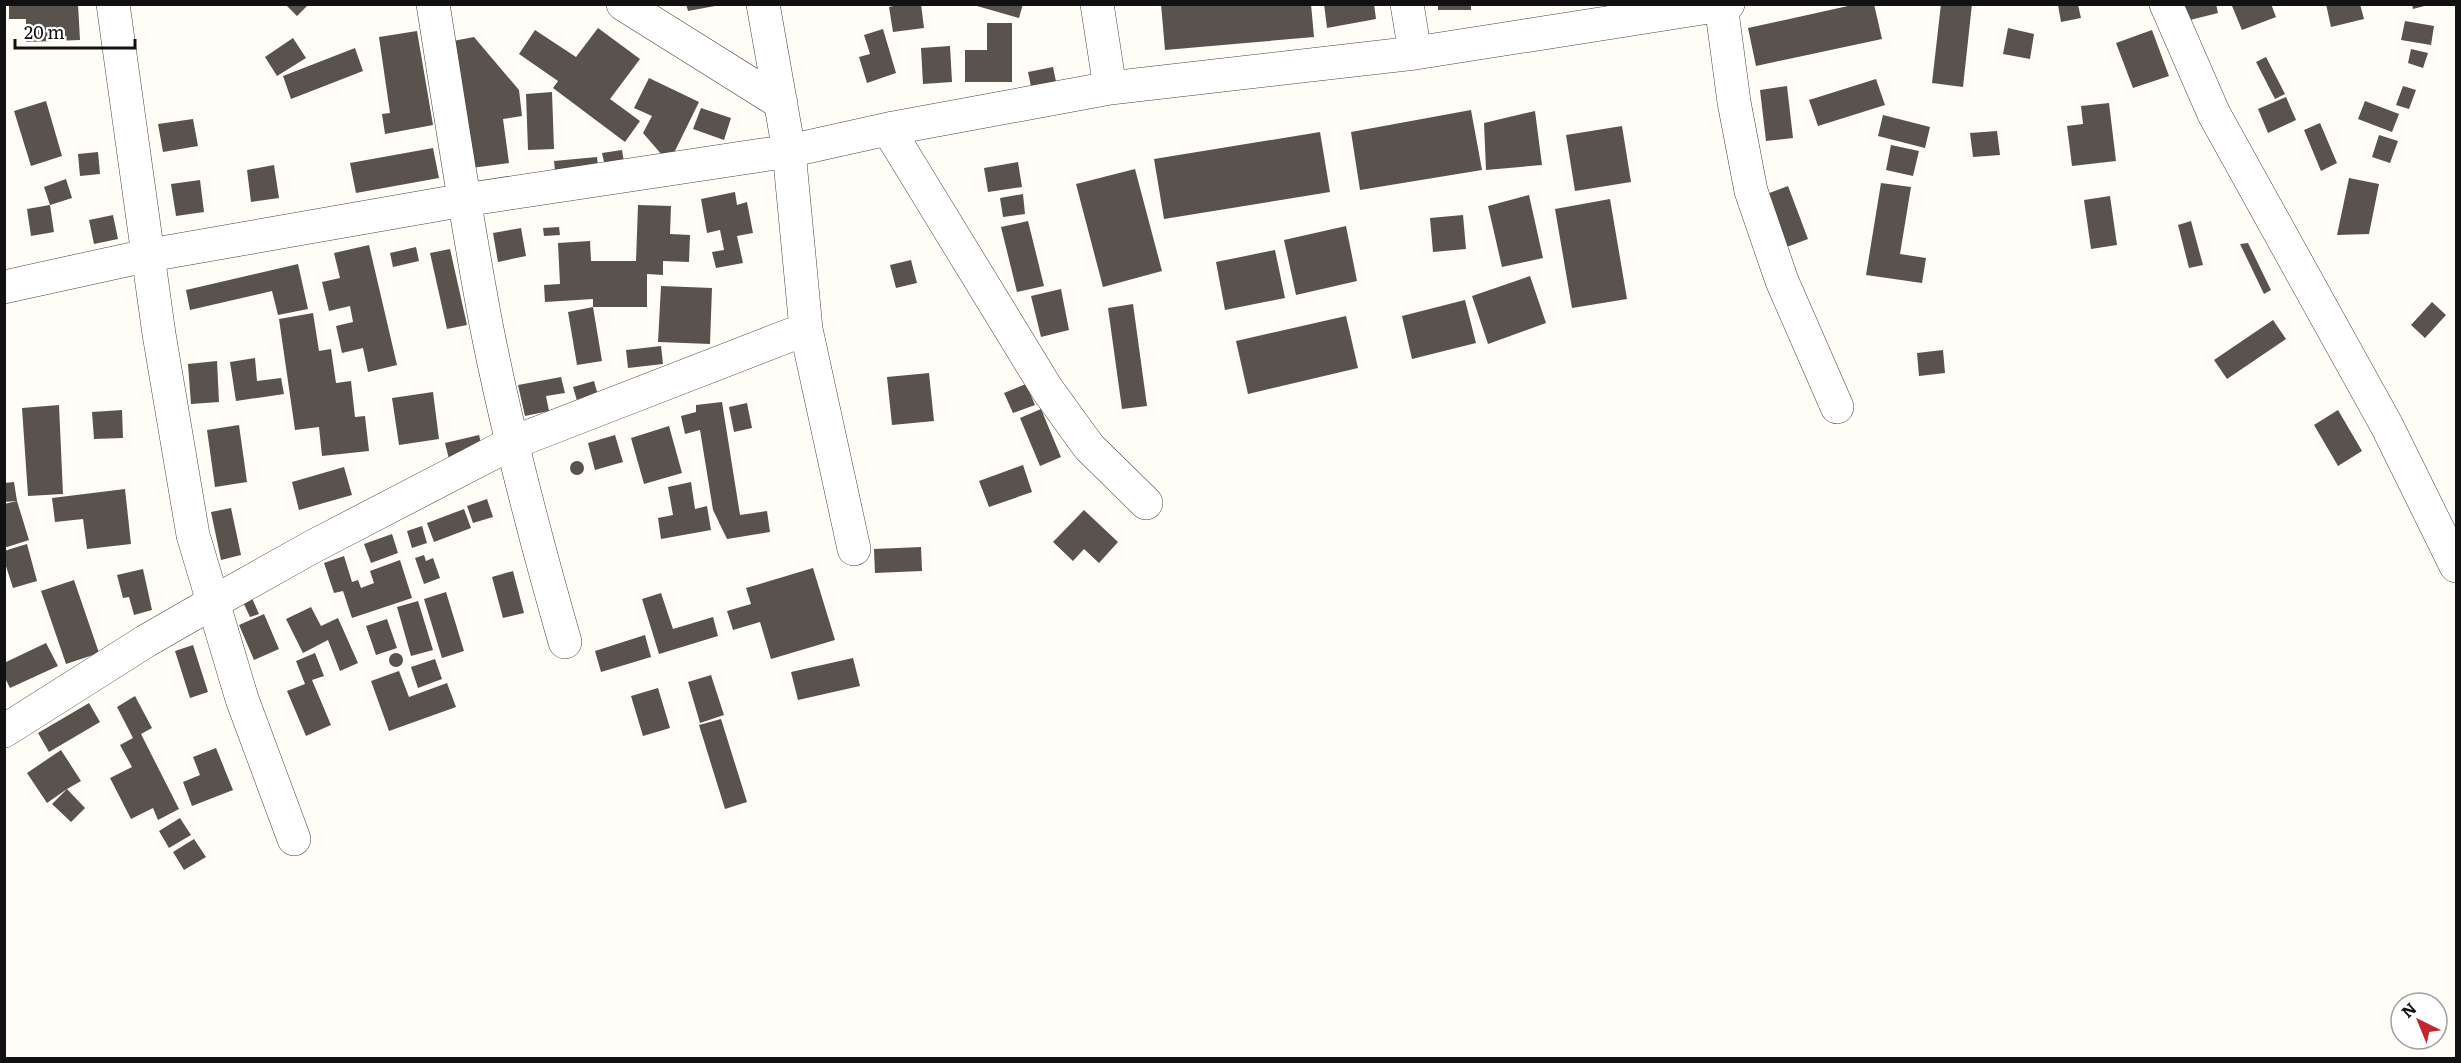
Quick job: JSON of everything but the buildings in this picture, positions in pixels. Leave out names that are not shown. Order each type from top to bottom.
[{"type":"street","points":[[114,4],[173,424],[193,535],[242,699],[294,839]]},
{"type":"street","points":[[433,4],[486,324],[537,547],[565,642]]},
{"type":"street","points":[[623,4],[781,103]]},
{"type":"street","points":[[763,4],[789,151],[806,329],[854,549]]},
{"type":"street","points":[[1096,4],[1110,88]]},
{"type":"street","points":[[1407,4],[1416,53]]},
{"type":"street","points":[[2166,4],[2214,114],[2387,426],[2457,566]]},
{"type":"street","points":[[4,287],[150,255],[464,200],[789,151],[888,129],[1110,88],[1416,53],[1723,5],[1734,102],[1751,191],[1782,281],[1837,407]]},
{"type":"street","points":[[888,129],[1047,389],[1089,447],[1146,503]]},
{"type":"street","points":[[4,731],[146,641],[212,603],[312,547],[512,443],[806,329]]}]
